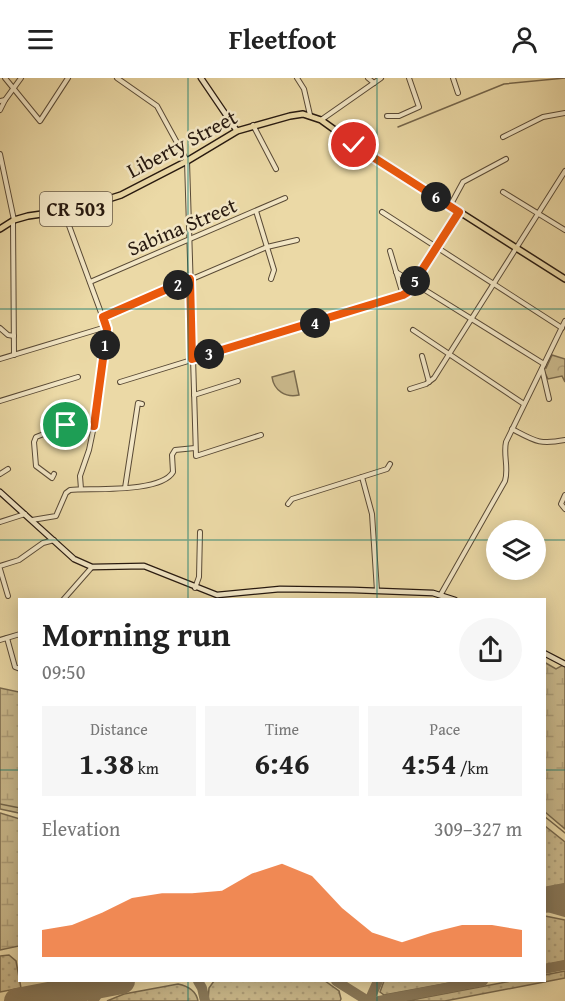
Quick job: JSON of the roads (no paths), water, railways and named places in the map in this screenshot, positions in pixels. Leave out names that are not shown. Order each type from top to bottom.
[{"type":"main road","name":"Liberty Street","points":[[0,229],[14,221],[36,215],[64,212],[121,195],[187,161],[237,131],[290,116],[310,115]]},
{"type":"main road","points":[[310,115],[565,279]]},
{"type":"street","points":[[5,78],[40,121],[68,78]]},
{"type":"street","points":[[0,110],[3,100],[21,78]]},
{"type":"street","points":[[117,78],[157,106],[187,161],[196,456],[261,435]]},
{"type":"street","points":[[201,78],[237,131]]},
{"type":"street","points":[[297,78],[304,88],[310,115]]},
{"type":"street","points":[[368,78],[374,83]]},
{"type":"street","points":[[321,120],[381,78]]},
{"type":"street","points":[[387,116],[399,116],[419,106],[409,78]]},
{"type":"street","points":[[453,78],[458,93]]},
{"type":"street","points":[[502,137],[543,117],[565,112]]},
{"type":"street","points":[[253,126],[276,169]]},
{"type":"street","points":[[0,154],[14,221],[14,355]]},
{"type":"street","points":[[450,206],[464,182],[506,159]]},
{"type":"street","points":[[410,389],[429,382],[565,171]]},
{"type":"street","points":[[0,186],[7,188]]},
{"type":"street","points":[[503,192],[565,230]]},
{"type":"street","name":"Sabina Street","points":[[90,282],[285,198]]},
{"type":"street","points":[[256,211],[274,270],[271,279]]},
{"type":"street","points":[[64,212],[106,327],[94,426],[90,450],[80,476],[81,489]]},
{"type":"street","points":[[382,212],[562,328]]},
{"type":"street","points":[[120,382],[403,295],[408,292],[459,212]]},
{"type":"street","points":[[103,317],[267,247],[297,240]]},
{"type":"street","points":[[390,251],[403,295]]},
{"type":"street","points":[[396,272],[543,367],[549,399]]},
{"type":"street","points":[[441,594],[505,481],[507,473],[504,447],[565,321]]},
{"type":"street","points":[[0,359],[106,327]]},
{"type":"street","points":[[0,328],[8,335],[14,336]]},
{"type":"street","points":[[413,330],[524,404]]},
{"type":"street","points":[[422,356],[429,382]]},
{"type":"street","points":[[0,401],[78,377]]},
{"type":"street","points":[[194,395],[238,381]]},
{"type":"street","points":[[125,488],[138,404],[142,404]]},
{"type":"street","points":[[54,474],[52,478],[36,466],[34,442],[36,437],[70,424],[94,426]]},
{"type":"street","points":[[512,429],[539,442],[565,440]]},
{"type":"street","points":[[32,520],[56,516],[66,493],[70,490],[136,488],[167,479],[173,471],[172,455],[175,450],[195,448]]},
{"type":"street","points":[[288,504],[292,499],[387,469],[390,464]]},
{"type":"street","points":[[0,474],[8,469]]},
{"type":"street","points":[[362,477],[372,514],[377,591]]},
{"type":"street","points":[[0,492],[74,559],[92,567],[144,566],[195,588],[222,595],[280,589],[441,594],[450,598]]},
{"type":"street","points":[[565,495],[561,504],[565,509]]},
{"type":"street","points":[[0,522],[25,514]]},
{"type":"street","points":[[195,588],[199,577],[200,532]]},
{"type":"street","points":[[8,596],[0,567],[19,560],[43,543],[54,540]]},
{"type":"street","points":[[65,598],[92,567]]},
{"type":"street","points":[[0,640],[18,635]]},
{"type":"street","points":[[7,638],[15,667],[18,668]]},
{"type":"street","points":[[546,654],[565,664]]},
{"type":"waterway","points":[[398,127],[504,84],[565,78]]},
{"type":"waterway","points":[[0,804],[18,808]]},
{"type":"waterway","points":[[546,818],[565,833]]}]
